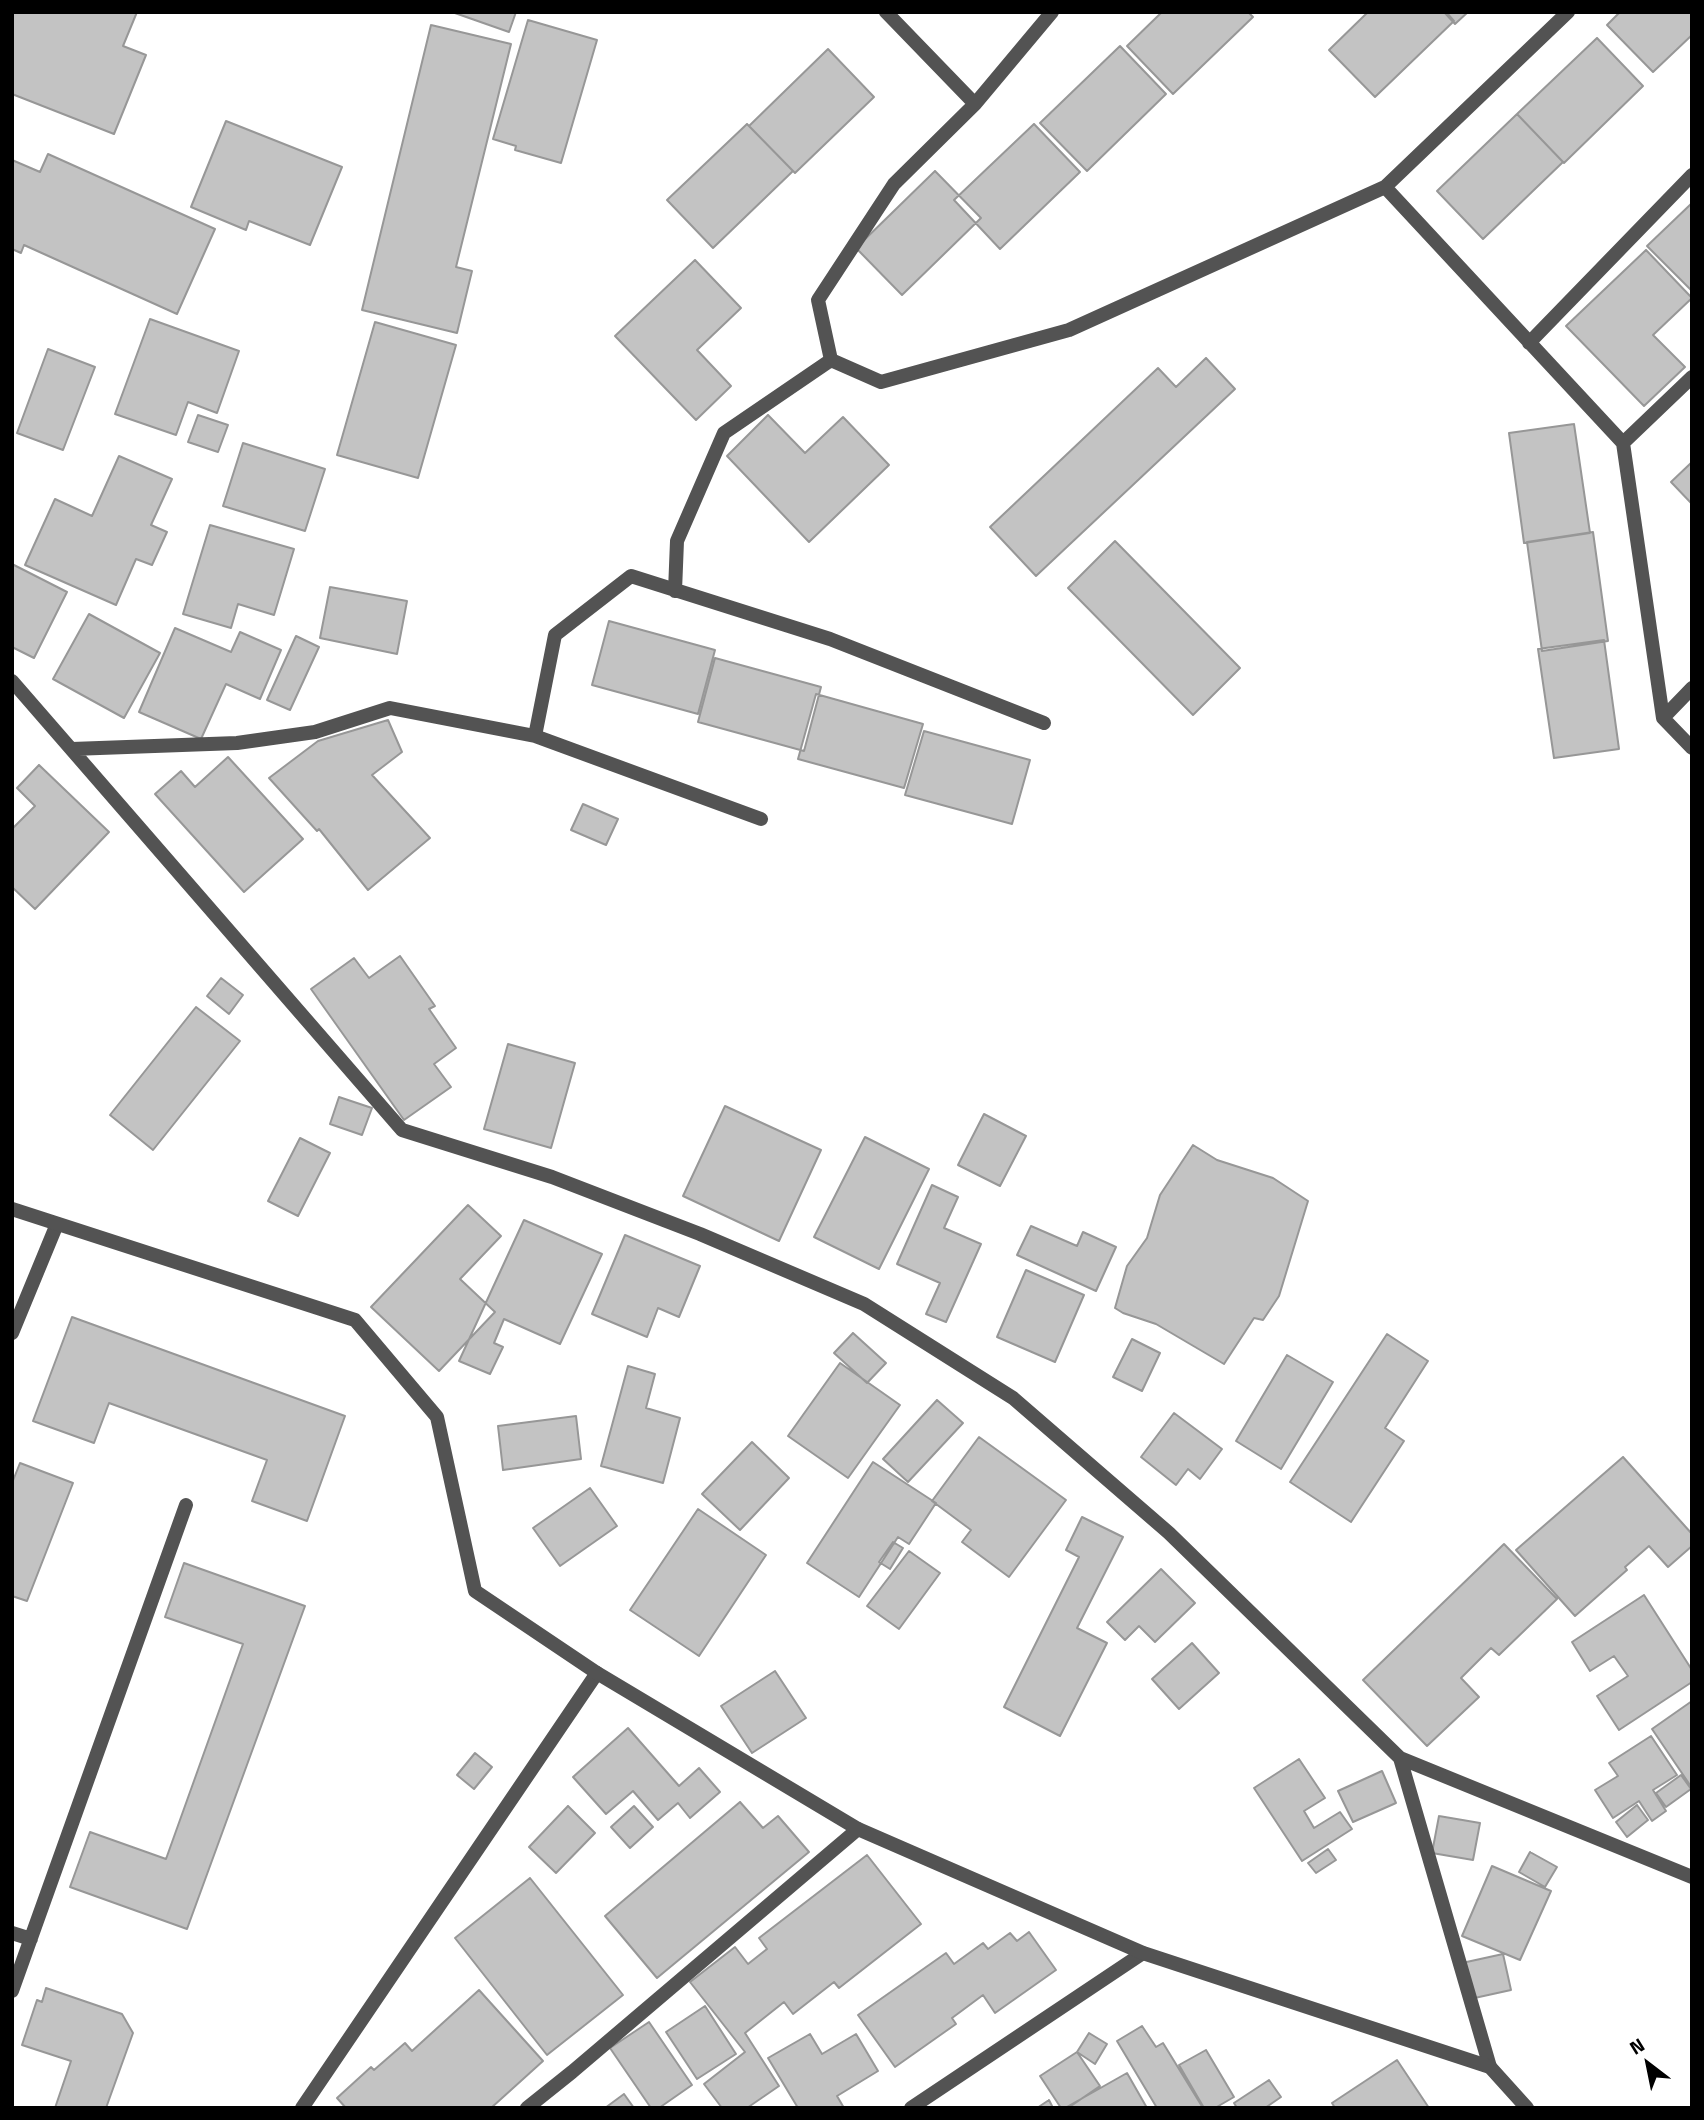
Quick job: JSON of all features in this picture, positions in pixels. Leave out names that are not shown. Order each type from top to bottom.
[{"type":"street","points":[[886,12],[975,104]]},
{"type":"street","points":[[831,360],[818,300],[894,184],[975,104],[1052,12]]},
{"type":"street","points":[[831,360],[881,382],[1069,330],[1385,187],[1567,12]]},
{"type":"street","points":[[1530,343],[1692,174]]},
{"type":"street","points":[[1385,187],[1623,443],[1664,718],[1692,748]]},
{"type":"street","points":[[675,591],[677,541],[724,433],[831,360]]},
{"type":"street","points":[[1623,443],[1692,377]]},
{"type":"street","points":[[535,736],[555,635],[631,576],[830,639],[1044,723]]},
{"type":"street","points":[[12,681],[402,1130],[552,1177],[700,1234],[864,1304],[1013,1398],[1169,1533],[1400,1758],[1691,1875]]},
{"type":"street","points":[[1664,718],[1692,688]]},
{"type":"street","points":[[72,749],[237,743],[315,732],[390,708],[535,736],[761,819]]},
{"type":"street","points":[[12,1209],[355,1320],[437,1417],[475,1591],[597,1673],[858,1829],[1143,1953],[1490,2067]]},
{"type":"street","points":[[12,1333],[57,1224]]},
{"type":"street","points":[[12,1991],[186,1505]]},
{"type":"street","points":[[302,2108],[597,1673]]},
{"type":"street","points":[[1400,1758],[1490,2067],[1527,2108]]},
{"type":"street","points":[[527,2108],[572,2073],[858,1829]]},
{"type":"street","points":[[12,1933],[31,1939]]},
{"type":"street","points":[[911,2108],[1143,1953]]},
{"type":"building","points":[[12,12],[137,12],[123,46],[146,55],[114,134],[12,94]]},
{"type":"building","points":[[452,12],[516,12],[509,32]]},
{"type":"building","points":[[1162,12],[1248,12],[1253,17],[1173,94],[1127,46]]},
{"type":"building","points":[[1368,12],[1446,12],[1454,21],[1375,97],[1329,50]]},
{"type":"building","points":[[1444,12],[1468,12],[1455,24]]},
{"type":"building","points":[[1620,12],[1692,12],[1692,35],[1653,72],[1607,25]]},
{"type":"building","points":[[528,20],[597,40],[561,163],[515,150],[516,146],[493,139]]},
{"type":"building","points":[[431,25],[511,44],[456,267],[472,271],[457,333],[362,310]]},
{"type":"building","points":[[1597,38],[1643,86],[1564,163],[1517,114]]},
{"type":"building","points":[[1120,46],[1166,94],[1087,171],[1040,123]]},
{"type":"building","points":[[828,49],[874,97],[795,173],[749,126]]},
{"type":"building","points":[[1517,114],[1563,162],[1483,239],[1437,191]]},
{"type":"building","points":[[226,121],[342,167],[310,245],[249,221],[246,230],[191,207]]},
{"type":"building","points":[[747,124],[793,171],[713,248],[667,200]]},
{"type":"building","points":[[1034,124],[1080,172],[1000,249],[954,200]]},
{"type":"building","points":[[48,154],[215,229],[177,314],[24,245],[21,253],[12,249],[12,160],[40,172]]},
{"type":"building","points":[[935,171],[981,218],[902,295],[856,248]]},
{"type":"building","points":[[1692,203],[1692,291],[1647,246]]},
{"type":"building","points":[[1646,250],[1692,298],[1653,335],[1685,367],[1644,406],[1566,326]]},
{"type":"building","points":[[695,260],[741,308],[697,350],[731,386],[696,420],[615,336]]},
{"type":"building","points":[[150,319],[239,351],[217,413],[188,402],[176,435],[115,414]]},
{"type":"building","points":[[375,322],[456,345],[418,478],[337,455]]},
{"type":"building","points":[[48,349],[95,367],[63,450],[17,433]]},
{"type":"building","points":[[1206,358],[1235,389],[1036,576],[990,527],[1158,368],[1176,387]]},
{"type":"building","points":[[198,415],[228,425],[218,452],[188,442]]},
{"type":"building","points":[[768,415],[805,453],[843,417],[889,465],[809,542],[727,456]]},
{"type":"building","points":[[1574,424],[1590,533],[1524,543],[1509,433]]},
{"type":"building","points":[[243,443],[325,469],[305,531],[223,506]]},
{"type":"building","points":[[119,456],[172,479],[151,525],[167,532],[152,565],[136,559],[116,605],[25,565],[55,499],[92,516]]},
{"type":"building","points":[[1692,462],[1692,504],[1671,482]]},
{"type":"building","points":[[210,525],[294,549],[274,615],[238,604],[231,628],[183,614]]},
{"type":"building","points":[[1593,532],[1608,641],[1542,651],[1527,542]]},
{"type":"building","points":[[1115,541],[1240,668],[1193,715],[1068,588]]},
{"type":"building","points":[[12,564],[67,592],[34,658],[12,647]]},
{"type":"building","points":[[330,587],[407,601],[397,654],[320,638]]},
{"type":"building","points":[[89,614],[160,653],[124,718],[53,679]]},
{"type":"building","points":[[609,621],[715,650],[698,714],[592,685]]},
{"type":"building","points":[[175,628],[231,652],[240,632],[281,650],[260,699],[226,684],[201,739],[139,712]]},
{"type":"building","points":[[296,636],[319,647],[290,710],[267,700]]},
{"type":"building","points":[[1604,640],[1619,749],[1554,758],[1538,649]]},
{"type":"building","points":[[715,658],[821,687],[804,751],[698,722]]},
{"type":"building","points":[[816,694],[923,724],[904,788],[798,759]]},
{"type":"building","points":[[388,720],[402,752],[372,775],[430,838],[368,890],[319,829],[317,831],[269,778],[318,741]]},
{"type":"building","points":[[924,731],[1030,760],[1012,824],[905,795]]},
{"type":"building","points":[[228,757],[303,839],[244,892],[155,794],[181,771],[195,787]]},
{"type":"building","points":[[39,765],[109,832],[35,909],[12,887],[12,829],[35,806],[17,788]]},
{"type":"building","points":[[583,804],[618,819],[606,845],[571,830]]},
{"type":"building","points":[[400,956],[435,1006],[429,1009],[456,1048],[434,1064],[451,1087],[404,1120],[311,989],[354,958],[369,978]]},
{"type":"building","points":[[221,978],[243,995],[229,1014],[207,996]]},
{"type":"building","points":[[196,1007],[240,1041],[153,1150],[110,1115]]},
{"type":"building","points":[[508,1044],[575,1063],[551,1148],[484,1129]]},
{"type":"building","points":[[339,1097],[372,1108],[362,1135],[330,1124]]},
{"type":"building","points":[[725,1106],[821,1150],[779,1241],[683,1196]]},
{"type":"building","points":[[984,1114],[1026,1136],[1000,1186],[958,1165]]},
{"type":"building","points":[[865,1137],[929,1169],[879,1269],[814,1237]]},
{"type":"building","points":[[300,1138],[330,1153],[298,1216],[268,1201]]},
{"type":"building","points":[[1193,1145],[1217,1160],[1273,1178],[1308,1201],[1279,1296],[1263,1320],[1254,1318],[1224,1364],[1156,1324],[1115,1308],[1127,1266],[1147,1238],[1160,1195]]},
{"type":"building","points":[[932,1185],[958,1197],[944,1228],[981,1244],[946,1322],[926,1314],[940,1283],[897,1264]]},
{"type":"building","points":[[468,1205],[501,1236],[460,1279],[495,1312],[439,1371],[371,1307]]},
{"type":"building","points":[[524,1220],[602,1254],[560,1344],[504,1319],[494,1343],[503,1347],[490,1374],[459,1361]]},
{"type":"building","points":[[1031,1226],[1077,1246],[1083,1232],[1116,1247],[1096,1291],[1017,1255]]},
{"type":"building","points":[[625,1235],[700,1266],[679,1317],[658,1308],[647,1337],[592,1314]]},
{"type":"building","points":[[1026,1270],[1084,1295],[1055,1362],[997,1337]]},
{"type":"building","points":[[72,1317],[345,1416],[307,1521],[252,1501],[267,1460],[109,1403],[94,1443],[33,1421]]},
{"type":"building","points":[[853,1333],[886,1363],[867,1383],[834,1353]]},
{"type":"building","points":[[1387,1334],[1428,1361],[1385,1428],[1404,1441],[1351,1522],[1290,1482]]},
{"type":"building","points":[[1132,1339],[1160,1353],[1142,1391],[1113,1377]]},
{"type":"building","points":[[1287,1355],[1333,1382],[1281,1469],[1236,1441]]},
{"type":"building","points":[[840,1363],[900,1405],[848,1478],[788,1436]]},
{"type":"building","points":[[628,1366],[655,1374],[646,1408],[680,1418],[663,1483],[601,1466]]},
{"type":"building","points":[[937,1400],[963,1423],[908,1482],[883,1459]]},
{"type":"building","points":[[1174,1413],[1222,1449],[1200,1479],[1188,1469],[1176,1485],[1141,1457]]},
{"type":"building","points":[[576,1416],[581,1459],[503,1470],[498,1426]]},
{"type":"building","points":[[979,1437],[1066,1500],[1009,1577],[962,1542],[971,1530],[932,1501]]},
{"type":"building","points":[[752,1442],[789,1478],[740,1530],[702,1494]]},
{"type":"building","points":[[1623,1457],[1692,1534],[1692,1546],[1668,1567],[1649,1546],[1625,1567],[1627,1570],[1575,1616],[1516,1550]]},
{"type":"building","points":[[873,1462],[936,1503],[909,1544],[898,1537],[859,1597],[807,1563]]},
{"type":"building","points":[[20,1463],[73,1483],[27,1601],[12,1596],[12,1483]]},
{"type":"building","points":[[590,1488],[617,1526],[560,1566],[533,1528]]},
{"type":"building","points":[[698,1509],[766,1555],[699,1656],[630,1610]]},
{"type":"building","points":[[1082,1517],[1123,1537],[1077,1628],[1107,1643],[1060,1736],[1004,1707],[1079,1557],[1066,1550]]},
{"type":"building","points":[[893,1542],[903,1548],[890,1569],[879,1562]]},
{"type":"building","points":[[1504,1544],[1557,1599],[1499,1655],[1491,1648],[1461,1678],[1479,1697],[1427,1746],[1363,1680]]},
{"type":"building","points":[[909,1551],[940,1573],[899,1629],[867,1606]]},
{"type":"building","points":[[184,1563],[305,1606],[187,1929],[70,1887],[90,1832],[166,1859],[243,1644],[165,1617]]},
{"type":"building","points":[[1161,1569],[1195,1603],[1155,1642],[1139,1626],[1125,1640],[1107,1622]]},
{"type":"building","points":[[1644,1595],[1692,1670],[1692,1682],[1619,1730],[1597,1696],[1628,1676],[1614,1656],[1590,1671],[1572,1642]]},
{"type":"building","points":[[1192,1643],[1219,1673],[1179,1709],[1152,1679]]},
{"type":"building","points":[[775,1671],[806,1718],[752,1753],[721,1706]]},
{"type":"building","points":[[1692,1701],[1692,1784],[1690,1785],[1652,1729]]},
{"type":"building","points":[[628,1728],[679,1786],[699,1768],[720,1792],[690,1818],[678,1803],[658,1820],[633,1791],[606,1814],[573,1777]]},
{"type":"building","points":[[1651,1736],[1677,1775],[1653,1790],[1666,1811],[1652,1821],[1639,1801],[1613,1818],[1595,1790],[1618,1776],[1609,1763]]},
{"type":"building","points":[[475,1753],[492,1767],[474,1789],[457,1775]]},
{"type":"building","points":[[1299,1759],[1325,1798],[1304,1811],[1314,1828],[1340,1812],[1352,1829],[1302,1861],[1254,1788]]},
{"type":"building","points":[[1382,1771],[1396,1803],[1353,1822],[1338,1791]]},
{"type":"building","points":[[1681,1775],[1691,1789],[1666,1807],[1656,1793]]},
{"type":"building","points":[[740,1802],[763,1828],[778,1816],[809,1852],[657,1978],[605,1916]]},
{"type":"building","points":[[1637,1805],[1648,1820],[1627,1837],[1616,1822]]},
{"type":"building","points":[[568,1806],[595,1833],[556,1873],[529,1847]]},
{"type":"building","points":[[634,1806],[653,1827],[630,1848],[611,1827]]},
{"type":"building","points":[[1439,1816],[1480,1823],[1473,1860],[1432,1853]]},
{"type":"building","points":[[1328,1849],[1336,1860],[1316,1873],[1308,1863]]},
{"type":"building","points":[[1530,1852],[1557,1867],[1545,1887],[1519,1872]]},
{"type":"building","points":[[867,1855],[921,1924],[839,1988],[834,1982],[793,2014],[784,2002],[745,2033],[779,2086],[747,2108],[722,2108],[704,2084],[745,2052],[690,1982],[735,1947],[748,1964],[767,1949],[759,1938]]},
{"type":"building","points":[[1492,1866],[1551,1891],[1520,1960],[1462,1936]]},
{"type":"building","points":[[530,1878],[623,1995],[547,2055],[455,1938]]},
{"type":"building","points":[[1029,1932],[1056,1970],[995,2013],[983,1995],[952,2018],[956,2024],[895,2067],[858,2015],[946,1953],[954,1964],[983,1943],[988,1949],[1010,1933],[1017,1941]]},
{"type":"building","points":[[1503,1954],[1511,1990],[1470,1999],[1462,1963]]},
{"type":"building","points":[[46,1988],[122,2014],[133,2033],[106,2108],[55,2108],[71,2061],[22,2045],[37,2000],[42,2002]]},
{"type":"building","points":[[479,1990],[543,2061],[491,2108],[346,2108],[337,2098],[371,2067],[374,2070],[405,2043],[412,2051]]},
{"type":"building","points":[[705,2006],[736,2054],[697,2079],[666,2032]]},
{"type":"building","points":[[649,2022],[692,2085],[659,2108],[651,2108],[610,2048]]},
{"type":"building","points":[[1142,2026],[1156,2047],[1163,2043],[1203,2108],[1157,2108],[1117,2041]]},
{"type":"building","points":[[1089,2033],[1107,2044],[1095,2064],[1077,2052]]},
{"type":"building","points":[[810,2034],[822,2054],[856,2034],[878,2071],[837,2096],[844,2108],[798,2108],[768,2058]]},
{"type":"building","points":[[1206,2050],[1234,2097],[1215,2108],[1204,2108],[1179,2065]]},
{"type":"building","points":[[1077,2052],[1100,2086],[1068,2108],[1061,2108],[1040,2076]]},
{"type":"building","points":[[1397,2060],[1429,2108],[1335,2108],[1332,2103]]},
{"type":"building","points":[[1127,2073],[1147,2108],[1065,2108]]},
{"type":"building","points":[[1269,2080],[1281,2097],[1265,2108],[1237,2108],[1234,2103]]},
{"type":"building","points":[[624,2094],[634,2108],[605,2108]]},
{"type":"building","points":[[1049,2100],[1053,2108],[1037,2108]]}]
